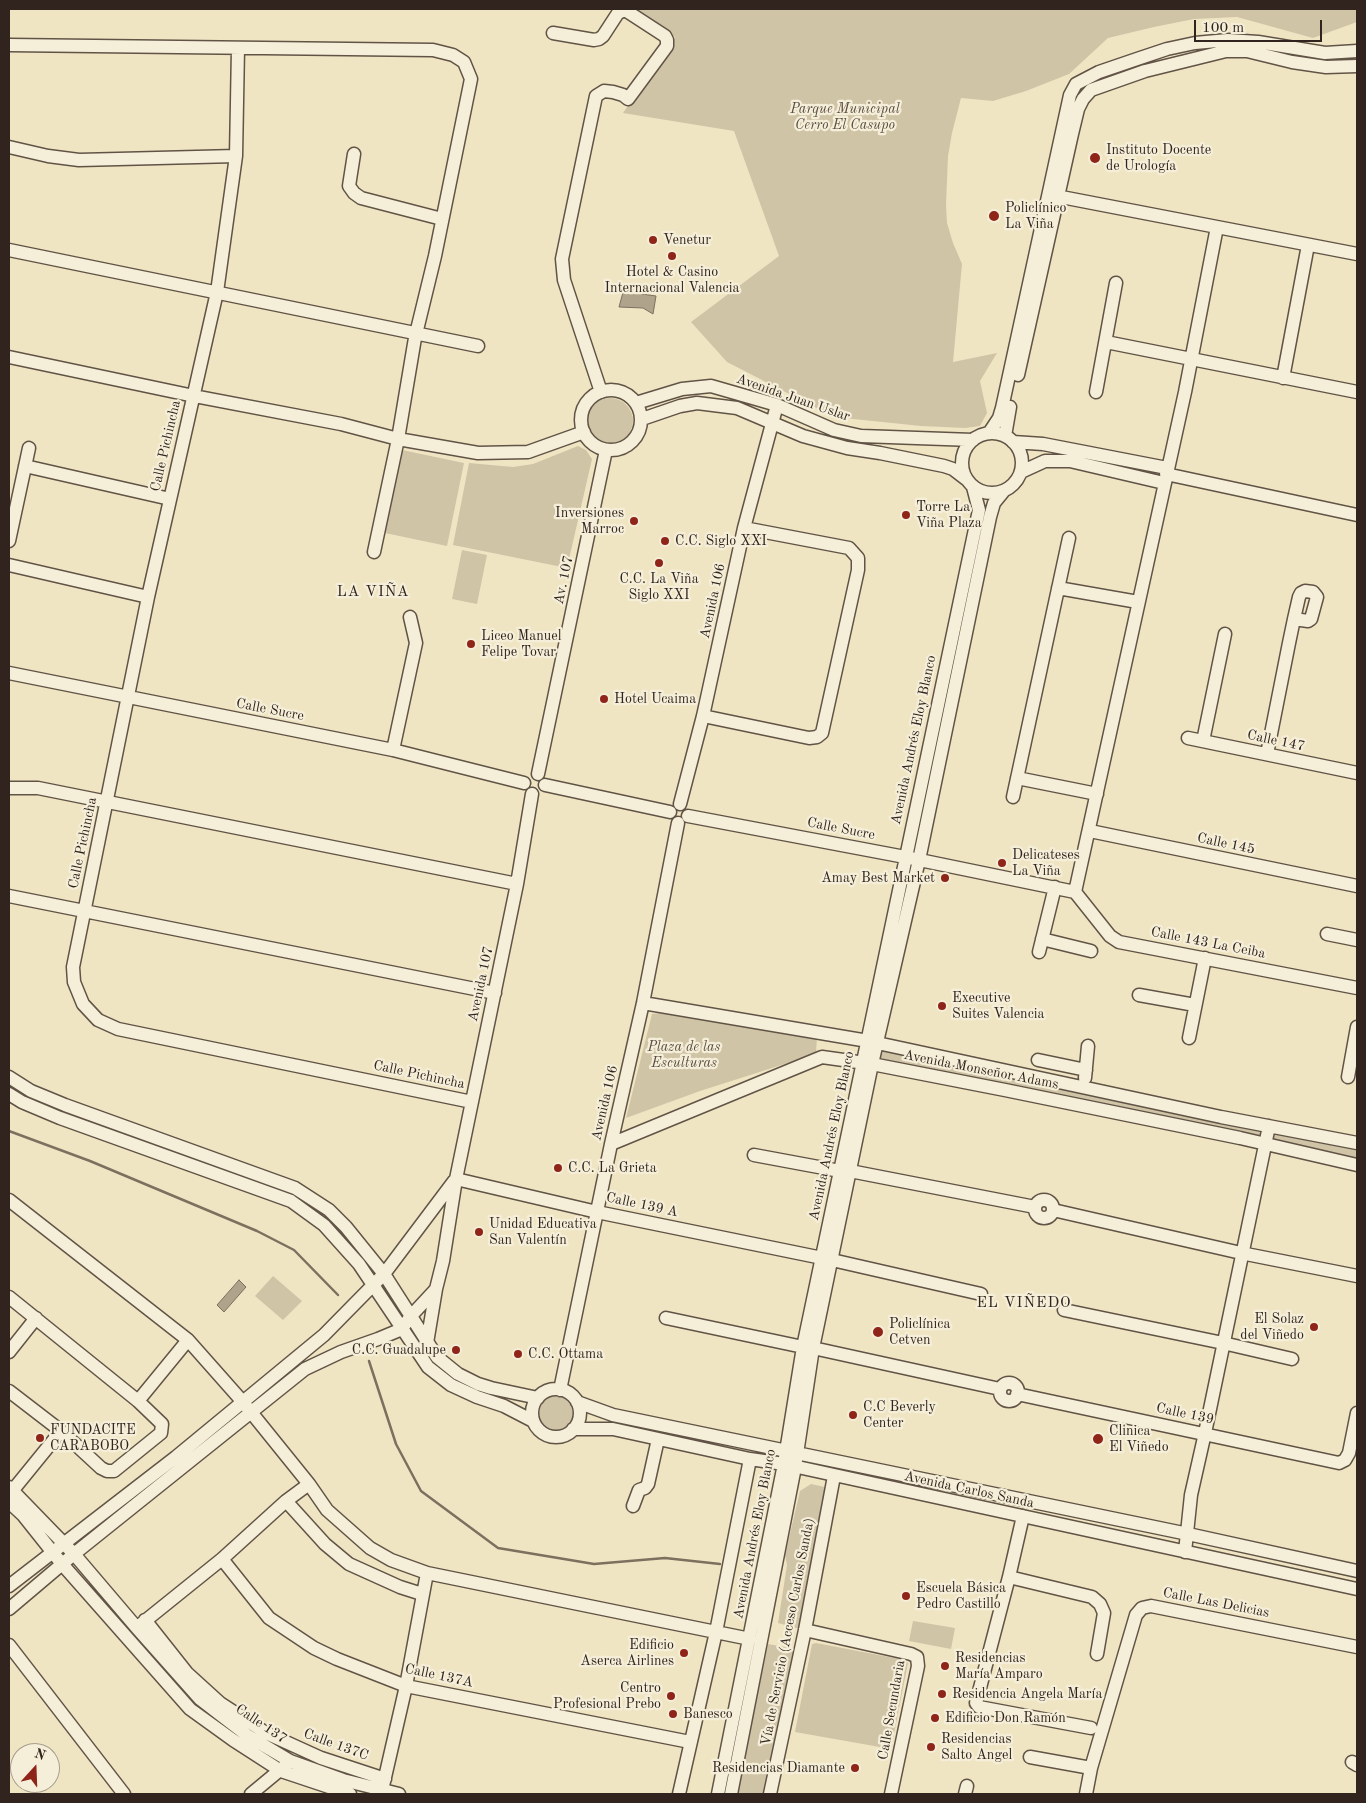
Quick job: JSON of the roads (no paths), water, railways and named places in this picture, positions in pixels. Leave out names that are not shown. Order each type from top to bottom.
[{"type":"street","points":[[553,34],[594,40],[599,39],[603,36],[618,12],[625,10],[665,36],[667,40],[667,46],[628,99],[623,95],[604,91],[596,96],[562,259],[564,280],[601,392]]},
{"type":"street","points":[[1357,52],[1325,53],[1258,42],[1228,40],[1195,43],[1168,49],[1099,72],[1076,84],[1070,95],[1053,195],[1009,411],[1009,439],[1022,456],[1021,472],[1016,482],[1003,492],[990,494],[978,490],[969,483],[962,469],[962,458],[966,448],[980,435],[989,433],[1009,439],[1043,444],[1166,475],[1357,515]]},
{"type":"street","points":[[9,44],[433,50],[453,56],[464,62],[471,79],[435,256],[416,333],[398,438],[374,552]]},
{"type":"street","name":"Calle Pichincha","points":[[238,48],[236,156],[217,292],[148,597],[73,967],[74,982],[83,1004],[98,1020],[118,1029],[472,1102]]},
{"type":"street","points":[[989,433],[999,418],[1002,408],[1053,195],[1078,109],[1083,99],[1091,90],[1144,71],[1226,51],[1247,51],[1292,62],[1326,67],[1357,66]]},
{"type":"street","points":[[9,147],[48,156],[79,160],[236,156]]},
{"type":"street","points":[[354,154],[349,186],[354,194],[360,198],[442,219]]},
{"type":"street","points":[[1053,195],[1357,254]]},
{"type":"street","points":[[1075,892],[1090,831],[1191,360],[1217,227]]},
{"type":"street","points":[[1283,378],[1308,245]]},
{"type":"street","points":[[9,250],[478,346]]},
{"type":"street","points":[[1096,392],[1116,284]]},
{"type":"street","points":[[1106,342],[1357,392]]},
{"type":"street","points":[[9,356],[194,396],[478,453],[528,452],[584,432]]},
{"type":"street","name":"Avenida Juan Uslar","points":[[636,403],[682,389],[711,386],[777,405],[834,430],[861,436],[973,440]]},
{"type":"street","points":[[611,390],[620,392],[629,396],[636,403],[642,419],[636,438],[629,445],[620,449],[606,450],[594,444],[584,432],[581,424],[584,408],[588,401],[601,392],[611,390]]},
{"type":"street","name":"Avenida Juan Uslar","points":[[642,419],[697,402],[737,408],[803,436],[828,443],[944,466],[960,474],[969,483]]},
{"type":"street","name":"Avenida 106","points":[[675,808],[703,716],[744,528],[771,421],[777,405]]},
{"type":"street","points":[[9,541],[29,448]]},
{"type":"street","name":"Av. 107","points":[[538,774],[606,450]]},
{"type":"street","points":[[1021,472],[1045,461],[1070,461],[1166,475]]},
{"type":"street","points":[[25,466],[170,498]]},
{"type":"street","name":"Avenida Andrés Eloy Blanco","points":[[872,1042],[905,857],[979,510],[969,483]]},
{"type":"street","name":"Avenida Andrés Eloy Blanco","points":[[731,1794],[790,1466],[808,1348],[867,1063],[919,860],[994,503],[1003,492]]},
{"type":"street","points":[[703,716],[809,738],[817,737],[822,732],[858,570],[858,558],[850,548],[744,528]]},
{"type":"street","points":[[1013,797],[1068,538]]},
{"type":"street","points":[[9,565],[148,597]]},
{"type":"street","points":[[1058,588],[1138,602]]},
{"type":"street","points":[[393,750],[416,643],[410,618]]},
{"type":"street","points":[[1267,754],[1294,618]]},
{"type":"street","points":[[1203,741],[1226,634]]},
{"type":"street","name":"Calle Sucre","points":[[9,673],[393,750],[524,783]]},
{"type":"street","name":"Calle 147","points":[[1188,738],[1357,773]]},
{"type":"street","points":[[530,774],[538,774],[543,778],[545,785],[539,794],[532,794],[526,790],[524,783],[530,774]]},
{"type":"street","points":[[1018,778],[1097,794]]},
{"type":"street","points":[[545,785],[675,808],[673,820],[683,820]]},
{"type":"street","points":[[9,788],[38,788],[517,884]]},
{"type":"street","name":"Avenida 107","points":[[427,1343],[456,1179],[517,884],[532,794]]},
{"type":"street","name":"Avenida 106","points":[[560,1390],[611,1144],[683,820]]},
{"type":"street","name":"Calle Sucre","points":[[683,820],[905,857],[1075,892]]},
{"type":"street","name":"Calle 145","points":[[1090,831],[1357,886]]},
{"type":"street","points":[[1039,952],[1055,887]]},
{"type":"street","name":"Calle 143 La Ceiba","points":[[1075,892],[1110,936],[1119,942],[1357,988]]},
{"type":"street","points":[[9,896],[494,993]]},
{"type":"street","points":[[1327,934],[1357,940]]},
{"type":"street","points":[[1042,939],[1091,951]]},
{"type":"street","points":[[1189,1038],[1205,958]]},
{"type":"street","points":[[1139,995],[1195,1005]]},
{"type":"street","name":"Avenida Monseñor Adams","points":[[643,1003],[872,1042],[1084,1088],[1357,1143]]},
{"type":"street","points":[[1348,1077],[1357,1027]]},
{"type":"street","points":[[837,1058],[829,1052],[829,1047],[830,1040],[838,1036]]},
{"type":"street","points":[[1084,1088],[1088,1046]]},
{"type":"street","name":"Avenida Monseñor Adams","points":[[611,1144],[822,1057],[867,1063],[1014,1092],[1357,1165]]},
{"type":"street","points":[[1038,1060],[1086,1070]]},
{"type":"street","points":[[9,1077],[30,1091],[65,1105],[295,1188],[329,1210],[346,1227],[384,1274],[410,1317],[437,1356],[458,1374],[478,1384],[538,1398]]},
{"type":"street","points":[[9,1094],[22,1102],[60,1118],[291,1201],[324,1224],[359,1264],[428,1367],[451,1385],[477,1397],[504,1406],[533,1421]]},
{"type":"street","points":[[1185,1552],[1191,1495],[1269,1126]]},
{"type":"street","points":[[754,1156],[1035,1207],[1036,1212],[1042,1218],[1048,1217],[1053,1210],[1241,1253],[1357,1276]]},
{"type":"street","points":[[256,1188],[260,1175]]},
{"type":"street","points":[[9,1586],[176,1457],[324,1334],[384,1274],[456,1179]]},
{"type":"street","name":"Calle 139 A","points":[[456,1179],[597,1212],[827,1259],[981,1294]]},
{"type":"street","points":[[9,1200],[188,1340],[251,1412],[309,1484],[327,1510],[370,1548],[391,1560],[427,1573],[750,1639]]},
{"type":"street","points":[[9,1609],[74,1554],[306,1369],[341,1352],[402,1329],[410,1317],[436,1289]]},
{"type":"street","points":[[9,1297],[138,1400],[162,1424],[161,1433],[114,1471],[107,1471],[101,1468],[61,1431],[9,1391]]},
{"type":"street","points":[[1064,1310],[1292,1359]]},
{"type":"street","points":[[9,1352],[36,1318]]},
{"type":"street","points":[[666,1318],[808,1348]]},
{"type":"street","points":[[138,1400],[188,1340]]},
{"type":"street","name":"Calle 139","points":[[808,1348],[1000,1389],[1002,1397],[1007,1400],[1013,1399],[1017,1394],[1339,1463],[1345,1460],[1349,1454],[1357,1412]]},
{"type":"street","points":[[560,1390],[573,1396],[580,1413],[574,1429],[560,1437],[549,1436],[539,1430],[533,1421],[532,1411],[538,1398],[548,1391],[560,1390]]},
{"type":"street","name":"Avenida Carlos Sanda","points":[[577,1402],[603,1412],[1357,1571]]},
{"type":"street","name":"Avenida Carlos Sanda","points":[[574,1429],[613,1429],[1357,1589]]},
{"type":"street","points":[[61,1431],[10,1493],[23,1515],[62,1564],[190,1709],[233,1740],[285,1766],[350,1794]]},
{"type":"street","points":[[634,1506],[639,1490],[645,1488],[648,1484],[658,1439]]},
{"type":"street","points":[[679,1794],[716,1632],[750,1459]]},
{"type":"street","name":"Avenida Andrés Eloy Blanco","points":[[718,1794],[750,1639],[790,1466]]},
{"type":"street","name":"Vía de Servicio (Acceso Carlos Sanda)","points":[[770,1794],[805,1630],[834,1476]]},
{"type":"street","points":[[141,1624],[222,1559],[286,1501],[309,1484]]},
{"type":"street","name":"Calle 137","points":[[10,1493],[64,1542],[141,1624],[200,1699],[285,1766],[343,1780],[383,1785],[399,1794]]},
{"type":"street","points":[[286,1501],[325,1544],[349,1564],[400,1587],[422,1594]]},
{"type":"street","points":[[1023,1516],[976,1703],[979,1707],[1091,1728]]},
{"type":"street","name":"Calle 137A","points":[[222,1559],[269,1618],[314,1648],[406,1686],[690,1742]]},
{"type":"street","points":[[383,1785],[406,1686],[427,1573]]},
{"type":"street","points":[[1009,1576],[1092,1597],[1100,1604],[1104,1613],[1097,1654]]},
{"type":"street","name":"Calle Las Delicias","points":[[1086,1794],[1091,1768],[1136,1615],[1142,1608],[1151,1606],[1357,1647]]},
{"type":"street","name":"Calle 137C","points":[[141,1624],[186,1673],[220,1703],[266,1733],[383,1785]]},
{"type":"street","name":"Calle Secundaria","points":[[805,1630],[911,1654],[917,1657],[918,1666],[891,1794]]},
{"type":"street","points":[[9,1645],[124,1794]]},
{"type":"street","points":[[1030,1757],[1091,1768]]},
{"type":"street","points":[[251,1794],[285,1766]]},
{"type":"waterway","points":[[9,1131],[90,1161],[257,1231],[294,1250],[338,1295]]},
{"type":"waterway","points":[[369,1361],[396,1444],[421,1491],[498,1548],[594,1564],[665,1558],[720,1564]]},
{"type":"place","name":"Instituto Docente de Urología","points":[[1095,158]]},
{"type":"place","name":"Policlínico La Viña","points":[[994,216]]},
{"type":"place","name":"Venetur","points":[[653,240]]},
{"type":"place","name":"Hotel & Casino Internacional Valencia","points":[[672,256]]},
{"type":"place","name":"Torre La Viña Plaza","points":[[906,515]]},
{"type":"place","name":"Inversiones Marroc","points":[[634,521]]},
{"type":"place","name":"C.C. Siglo XXI","points":[[665,541]]},
{"type":"place","name":"C.C. La Viña Siglo XXI","points":[[659,563]]},
{"type":"place","name":"Liceo Manuel Felipe Tovar","points":[[471,644]]},
{"type":"place","name":"Hotel Ucaima","points":[[604,699]]},
{"type":"place","name":"Delicateses La Viña","points":[[1002,863]]},
{"type":"place","name":"Amay Best Market","points":[[945,878]]},
{"type":"place","name":"Executive Suites Valencia","points":[[942,1006]]},
{"type":"place","name":"C.C. La Grieta","points":[[558,1168]]},
{"type":"place","name":"Unidad Educativa San Valentín","points":[[479,1232]]},
{"type":"place","name":"El Solaz del Viñedo","points":[[1314,1327]]},
{"type":"place","name":"Policlínica Cetven","points":[[878,1332]]},
{"type":"place","name":"C.C. Guadalupe","points":[[456,1350]]},
{"type":"place","name":"C.C. Ottama","points":[[518,1354]]},
{"type":"place","name":"C.C Beverly Center","points":[[853,1415]]},
{"type":"place","name":"FUNDACITE CARABOBO","points":[[40,1438]]},
{"type":"place","name":"Clinica El Viñedo","points":[[1098,1439]]},
{"type":"place","name":"Escuela Básica Pedro Castillo","points":[[906,1596]]},
{"type":"place","name":"Edificio Aserca Airlines","points":[[684,1653]]},
{"type":"place","name":"Residencias María Amparo","points":[[945,1666]]},
{"type":"place","name":"Residencia Angela María","points":[[942,1694]]},
{"type":"place","name":"Centro Profesional Prebo","points":[[671,1696]]},
{"type":"place","name":"Banesco","points":[[673,1714]]},
{"type":"place","name":"Edificio Don Ramón","points":[[935,1718]]},
{"type":"place","name":"Residencias Salto Angel","points":[[931,1747]]},
{"type":"place","name":"Residencias Diamante","points":[[855,1768]]},
{"type":"district","name":"LA VIÑA","points":[[373,592]]},
{"type":"district","name":"EL VIÑEDO","points":[[1024,1303]]},
{"type":"park label","name":"Parque Municipal Cerro El Casupo","points":[[845,118]]},
{"type":"park label","name":"Plaza de las Esculturas","points":[[684,1056]]}]
